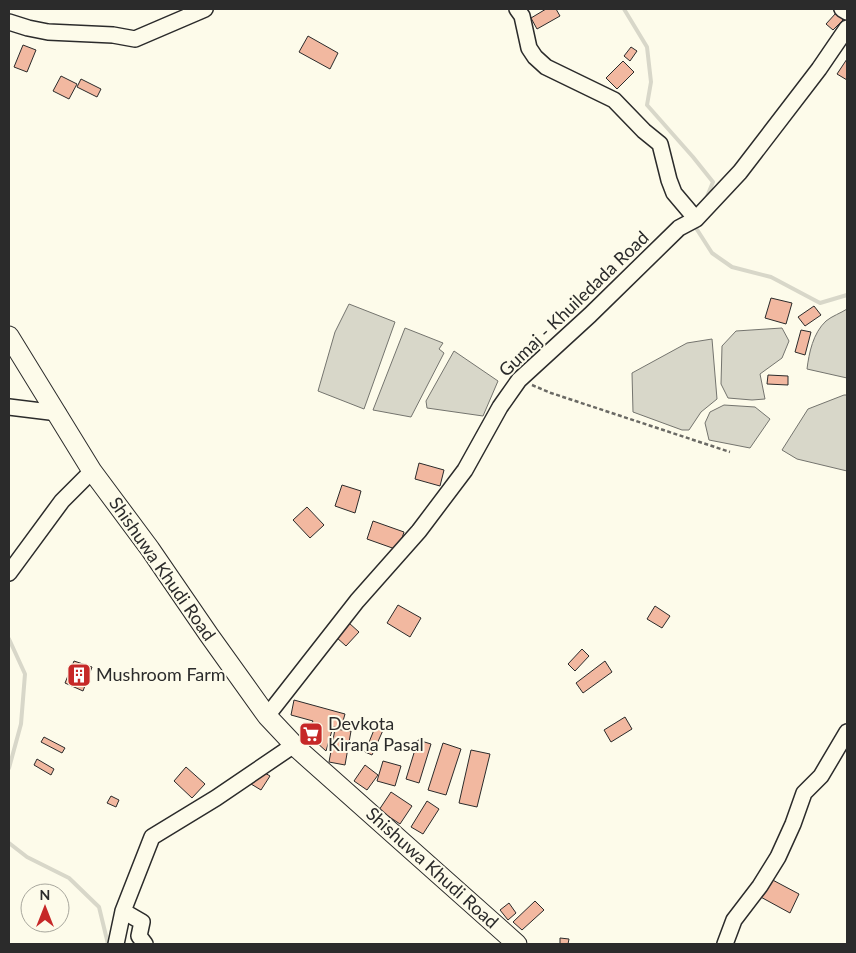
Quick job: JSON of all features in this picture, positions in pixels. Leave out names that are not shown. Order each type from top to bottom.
[{"type":"main road","name":"Shishuwa Khudi Road","points":[[9,336],[92,471],[267,716],[294,744],[517,944]]},
{"type":"street","points":[[9,22],[48,32],[113,35],[135,39],[204,9]]},
{"type":"street","points":[[517,9],[522,16],[529,48],[546,68],[614,100],[644,131],[660,144],[674,193],[696,219]]},
{"type":"street","points":[[842,9],[847,12]]},
{"type":"street","name":"Gumaj - Khuiledada Road","points":[[267,716],[357,601],[419,532],[465,470],[500,407],[519,380],[590,315],[679,228],[696,219],[740,172],[819,69],[847,28]]},
{"type":"street","points":[[9,408],[58,413]]},
{"type":"street","points":[[9,573],[62,502],[92,471]]},
{"type":"street","points":[[725,944],[734,920],[760,886],[778,857],[804,793],[821,776],[847,732]]},
{"type":"street","points":[[116,944],[123,911],[152,837],[216,798],[294,744]]},
{"type":"street","points":[[123,911],[142,922],[139,936],[146,944]]},
{"type":"path","points":[[519,380],[551,393],[730,452]]},
{"type":"shaded area","points":[[349,304],[395,322],[364,409],[318,391],[335,332]]},
{"type":"shaded area","points":[[847,309],[847,378],[807,369],[810,350],[818,331],[826,321]]},
{"type":"shaded area","points":[[405,328],[443,343],[439,349],[444,353],[411,417],[373,410]]},
{"type":"shaded area","points":[[782,328],[789,341],[782,358],[760,374],[765,399],[728,398],[721,384],[722,346],[736,331]]},
{"type":"shaded area","points":[[712,339],[717,399],[701,412],[689,430],[682,430],[633,412],[632,373],[687,343]]},
{"type":"shaded area","points":[[454,351],[498,381],[483,416],[427,408],[426,401]]},
{"type":"shaded area","points":[[847,395],[847,471],[797,459],[782,450],[808,409]]},
{"type":"shaded area","points":[[724,405],[755,407],[770,419],[750,448],[709,440],[705,423],[710,412]]},
{"type":"building","points":[[546,9],[556,9],[560,16],[537,29],[531,18]]},
{"type":"building","points":[[836,13],[843,20],[833,30],[826,24]]},
{"type":"building","points":[[308,36],[338,53],[330,69],[299,52]]},
{"type":"building","points":[[23,45],[36,50],[27,72],[14,67]]},
{"type":"building","points":[[631,47],[637,51],[630,61],[624,56]]},
{"type":"building","points":[[847,59],[847,80],[837,74]]},
{"type":"building","points":[[623,61],[634,72],[617,89],[606,78]]},
{"type":"building","points":[[61,76],[77,84],[69,99],[53,91]]},
{"type":"building","points":[[81,79],[101,89],[97,97],[77,87]]},
{"type":"building","points":[[771,298],[792,303],[786,324],[765,318]]},
{"type":"building","points":[[814,306],[821,315],[805,326],[798,317]]},
{"type":"building","points":[[801,330],[811,332],[805,355],[795,352]]},
{"type":"building","points":[[768,375],[788,376],[788,385],[767,384]]},
{"type":"building","points":[[419,463],[444,470],[440,486],[415,479]]},
{"type":"building","points":[[342,485],[361,491],[355,513],[335,506]]},
{"type":"building","points":[[307,507],[324,525],[310,538],[293,520]]},
{"type":"building","points":[[373,521],[404,532],[398,550],[367,539]]},
{"type":"building","points":[[398,605],[421,618],[410,637],[387,623]]},
{"type":"building","points":[[655,606],[670,616],[662,628],[647,619]]},
{"type":"building","points":[[349,623],[359,632],[346,646],[336,637]]},
{"type":"building","points":[[582,649],[589,656],[575,671],[568,664]]},
{"type":"building","name":"Mushroom Farm","points":[[74,661],[92,667],[83,691],[65,683]]},
{"type":"building","points":[[605,661],[612,672],[583,693],[576,683]]},
{"type":"building","points":[[294,700],[345,714],[341,728],[333,727],[326,751],[306,733],[313,721],[291,715]]},
{"type":"building","points":[[625,717],[632,729],[611,742],[604,730]]},
{"type":"building","points":[[376,725],[384,728],[372,755],[365,752]]},
{"type":"building","points":[[335,729],[351,731],[345,765],[329,762]]},
{"type":"building","points":[[44,737],[65,748],[62,753],[41,742]]},
{"type":"building","points":[[418,740],[431,744],[419,783],[406,779]]},
{"type":"building","points":[[443,743],[461,749],[446,795],[428,790]]},
{"type":"building","points":[[471,750],[490,754],[477,807],[459,803]]},
{"type":"building","points":[[37,759],[54,769],[51,775],[34,765]]},
{"type":"building","points":[[383,761],[401,766],[395,786],[377,781]]},
{"type":"building","points":[[365,765],[378,775],[367,790],[354,781]]},
{"type":"building","points":[[186,767],[205,784],[192,798],[174,781]]},
{"type":"building","points":[[260,770],[270,776],[261,790],[251,784]]},
{"type":"building","points":[[391,792],[412,806],[400,824],[379,810]]},
{"type":"building","points":[[111,796],[119,800],[116,807],[107,803]]},
{"type":"building","points":[[427,801],[439,809],[423,834],[411,827]]},
{"type":"building","points":[[767,877],[799,894],[790,913],[757,895]]},
{"type":"building","points":[[535,901],[544,910],[522,930],[513,922]]},
{"type":"building","points":[[509,903],[516,913],[508,920],[500,910]]},
{"type":"building","points":[[560,938],[569,939],[568,944],[560,944]]},
{"type":"waterway","points":[[624,9],[647,47],[651,82],[647,105],[713,182],[706,199]]},
{"type":"waterway","points":[[696,228],[712,253],[732,267],[771,277],[820,303],[847,295]]},
{"type":"waterway","points":[[9,639],[25,674],[21,724],[9,768]]},
{"type":"waterway","points":[[9,843],[27,857],[69,878],[99,907],[108,944]]},
{"type":"place","name":"Mushroom Farm","points":[[79,675]]},
{"type":"place","name":"Devkota Kirana Pasal","points":[[311,734]]}]
